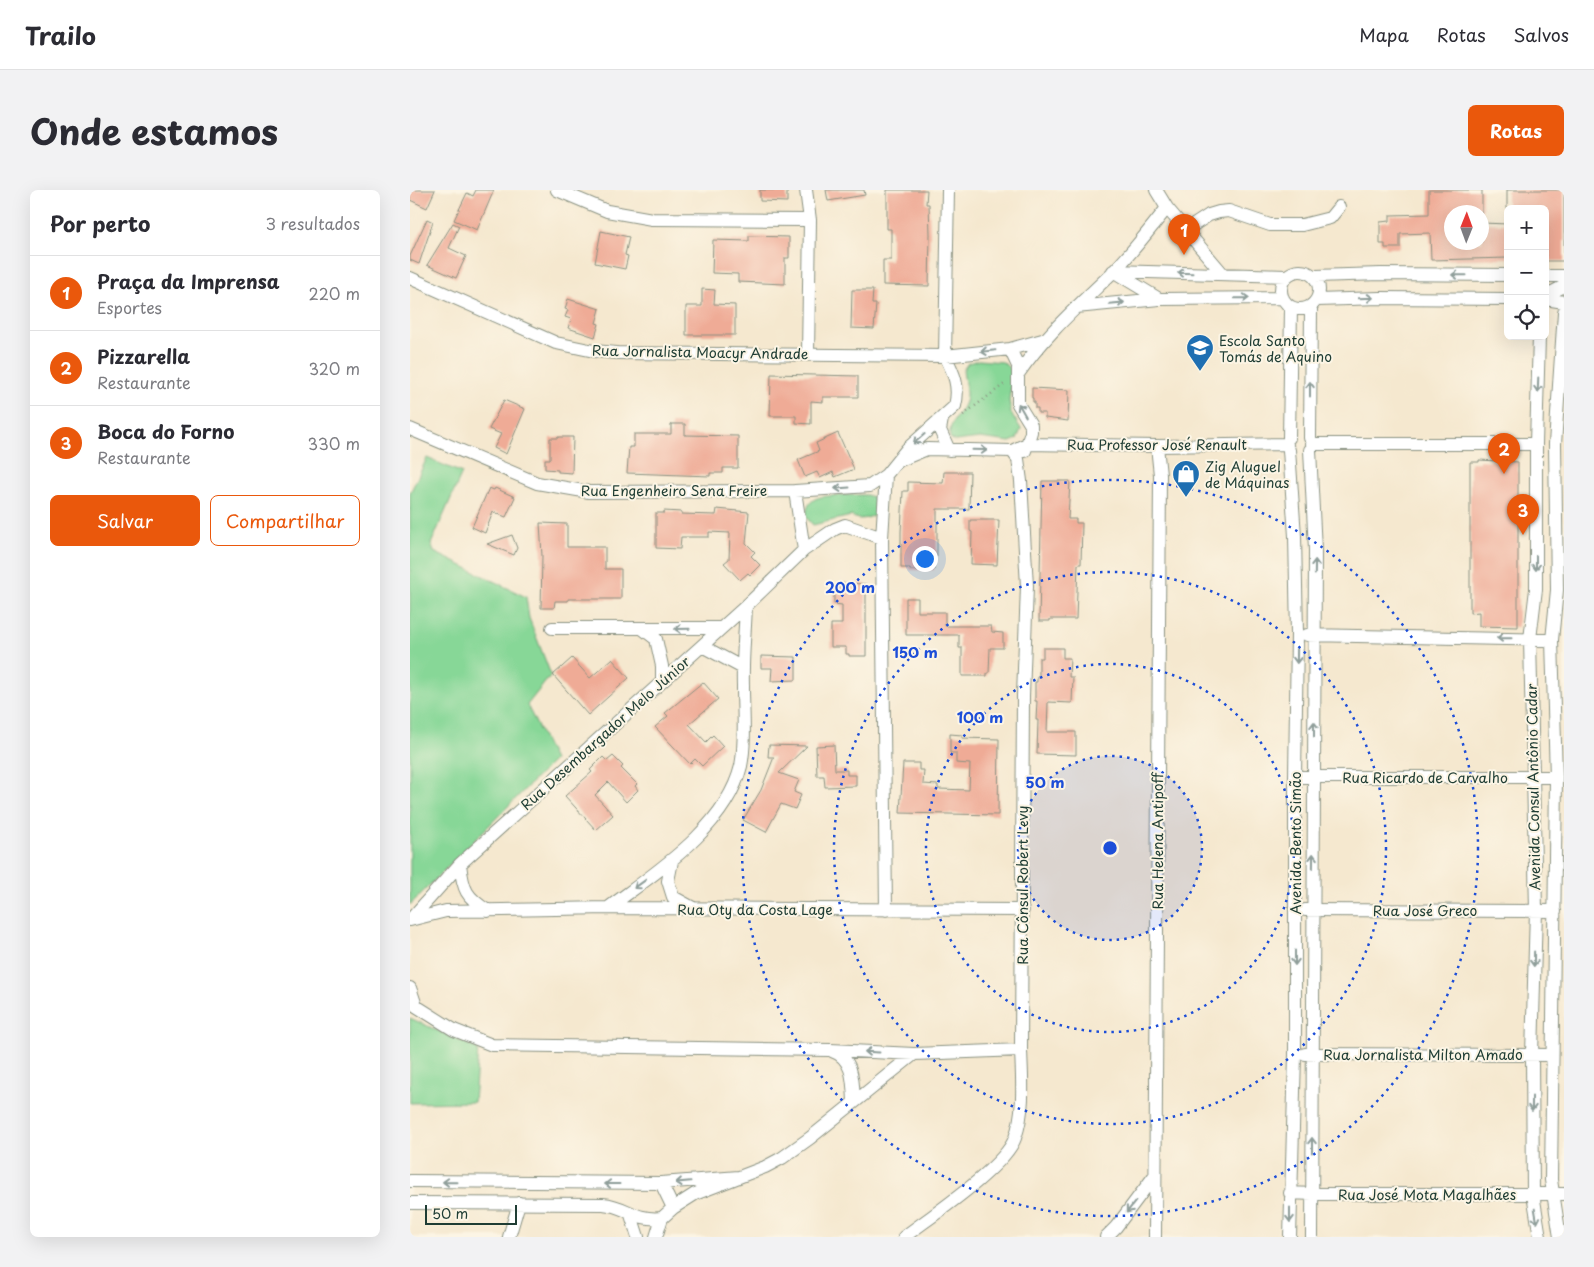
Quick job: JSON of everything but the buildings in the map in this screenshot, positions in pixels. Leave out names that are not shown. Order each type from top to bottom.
[{"type":"street","points":[[557,190],[607,211],[652,219],[810,220]]},
{"type":"street","points":[[806,190],[810,220],[808,354]]},
{"type":"street","points":[[886,910],[882,538],[886,476],[907,449],[955,406],[958,396],[954,373],[945,356],[948,190]]},
{"type":"street","points":[[1156,190],[1167,208],[1223,274]]},
{"type":"street","points":[[1186,230],[1209,215],[1219,212],[1230,211],[1270,225],[1302,225],[1330,218],[1339,207]]},
{"type":"street","points":[[1018,374],[1028,358],[1076,307],[1114,271],[1167,208]]},
{"type":"street","points":[[1114,271],[1286,276],[1298,270],[1315,276],[1381,274],[1504,275]]},
{"type":"street","points":[[1114,271],[1159,299]]},
{"type":"street","points":[[1286,276],[1281,287],[1287,302]]},
{"type":"street","points":[[1314,303],[1320,293],[1320,286],[1315,276]]},
{"type":"street","points":[[1549,276],[1564,276]]},
{"type":"street","name":"Rua Jornalista Moacyr Andrade","points":[[410,278],[556,343],[594,351],[617,353],[945,356],[1010,349],[1046,340]]},
{"type":"street","points":[[1549,295],[1564,286]]},
{"type":"street","points":[[1076,307],[1159,299],[1287,302],[1304,309],[1314,303],[1380,298],[1504,298]]},
{"type":"street","points":[[1549,299],[1564,302]]},
{"type":"street","name":"Avenida Bento Simão","points":[[1287,302],[1289,444],[1296,536],[1297,634],[1295,1055],[1290,1237]]},
{"type":"street","name":"Avenida Bento Simão","points":[[1312,1237],[1315,550],[1311,444],[1314,303]]},
{"type":"street","name":"Avenida Consul Antônio Cadar","points":[[1560,1237],[1558,1193],[1551,1180],[1556,777],[1552,640],[1560,590],[1559,444],[1564,312]]},
{"type":"street","name":"Avenida Consul Antônio Cadar","points":[[1539,340],[1536,444],[1536,589],[1530,639],[1536,910],[1532,1055],[1533,1194],[1540,1237]]},
{"type":"street","points":[[1010,349],[1018,366],[1018,374]]},
{"type":"street","points":[[954,373],[966,353]]},
{"type":"street","name":"Rua Cônsul Robert Levy","points":[[1018,374],[1018,404],[1031,425],[1032,432],[1026,444],[1021,481]]},
{"type":"street","points":[[942,418],[940,430],[949,450]]},
{"type":"street","name":"Rua Engenheiro Sena Freire","points":[[410,429],[537,483],[589,492],[795,491],[870,486],[886,476]]},
{"type":"street","points":[[1300,432],[1306,434],[1311,444],[1306,454],[1300,456],[1294,454],[1289,444],[1294,433],[1300,432]]},
{"type":"street","points":[[898,461],[927,450],[1012,451],[1026,444]]},
{"type":"street","name":"Rua Professor José Renault","points":[[1026,444],[1157,446],[1289,444]]},
{"type":"street","points":[[1311,444],[1536,444]]},
{"type":"street","name":"Rua Helena Antipoff","points":[[1155,1237],[1160,475],[1157,446]]},
{"type":"street","name":"Rua Cônsul Robert Levy","points":[[904,1237],[981,1177],[1008,1151],[1018,1128],[1022,1095],[1023,696],[1027,586],[1021,481],[1018,459],[1012,451]]},
{"type":"street","points":[[795,491],[804,550]]},
{"type":"street","name":"Rua Desembargador Melo Júnior","points":[[410,920],[460,864],[746,606],[804,550],[845,525],[882,538]]},
{"type":"street","points":[[1536,589],[1560,590]]},
{"type":"street","points":[[608,908],[672,861],[717,816],[730,793],[741,766],[744,731],[743,668],[746,606]]},
{"type":"street","points":[[552,628],[721,628]]},
{"type":"street","points":[[643,629],[656,639],[662,666],[662,682]]},
{"type":"street","points":[[1297,634],[1552,640]]},
{"type":"street","points":[[702,646],[743,668]]},
{"type":"street","name":"Rua Ricardo de Carvalho","points":[[1295,777],[1556,777]]},
{"type":"street","points":[[672,861],[668,881],[673,897],[695,909]]},
{"type":"street","points":[[460,864],[466,893],[473,901],[488,911]]},
{"type":"street","name":"Rua Oty da Costa Lage","points":[[410,920],[446,911],[608,908],[1023,910]]},
{"type":"street","name":"Rua José Greco","points":[[1296,909],[1555,911]]},
{"type":"street","points":[[410,988],[416,1006],[454,1030],[492,1045],[830,1050],[914,1054],[1021,1050]]},
{"type":"street","points":[[830,1050],[840,1053],[848,1065],[853,1080],[854,1102]]},
{"type":"street","points":[[656,1237],[662,1218],[673,1208],[695,1194],[765,1167],[782,1158],[810,1138],[914,1054]]},
{"type":"street","name":"Rua Jornalista Milton Amado","points":[[1295,1055],[1552,1055]]},
{"type":"street","points":[[1106,1237],[1156,1175]]},
{"type":"street","points":[[410,1181],[661,1183],[739,1177]]},
{"type":"street","points":[[661,1183],[673,1208]]},
{"type":"street","name":"Rua José Mota Magalhães","points":[[1290,1193],[1558,1193]]},
{"type":"street","points":[[410,1202],[610,1205],[631,1215],[646,1219],[662,1218]]},
{"type":"street","points":[[509,1237],[519,1203]]},
{"type":"street","points":[[631,1215],[638,1237]]},
{"type":"path","points":[[959,418],[1018,374]]},
{"type":"green space","points":[[979,360],[1003,362],[1013,372],[1009,400],[1011,413],[1021,429],[1017,439],[1010,442],[980,438],[955,441],[950,438],[951,427],[966,398],[963,370],[968,363]]},
{"type":"green space","points":[[427,458],[462,473],[431,544],[434,552],[526,597],[529,618],[551,675],[527,705],[554,760],[410,905],[410,493]]},
{"type":"green space","points":[[841,495],[867,495],[875,498],[877,513],[864,519],[851,516],[813,525],[806,517],[809,504],[813,500]]},
{"type":"green space","points":[[410,1018],[478,1049],[474,1102],[410,1103]]},
{"type":"place","name":"Praça da Imprensa","points":[[1184,255]]},
{"type":"place","name":"Escola Santo Tomás de Aquino","points":[[1200,372]]},
{"type":"place","name":"Pizzarella","points":[[1504,474]]},
{"type":"place","name":"Zig Aluguel de Máquinas","points":[[1186,498]]},
{"type":"place","name":"Boca do Forno","points":[[1523,535]]}]
